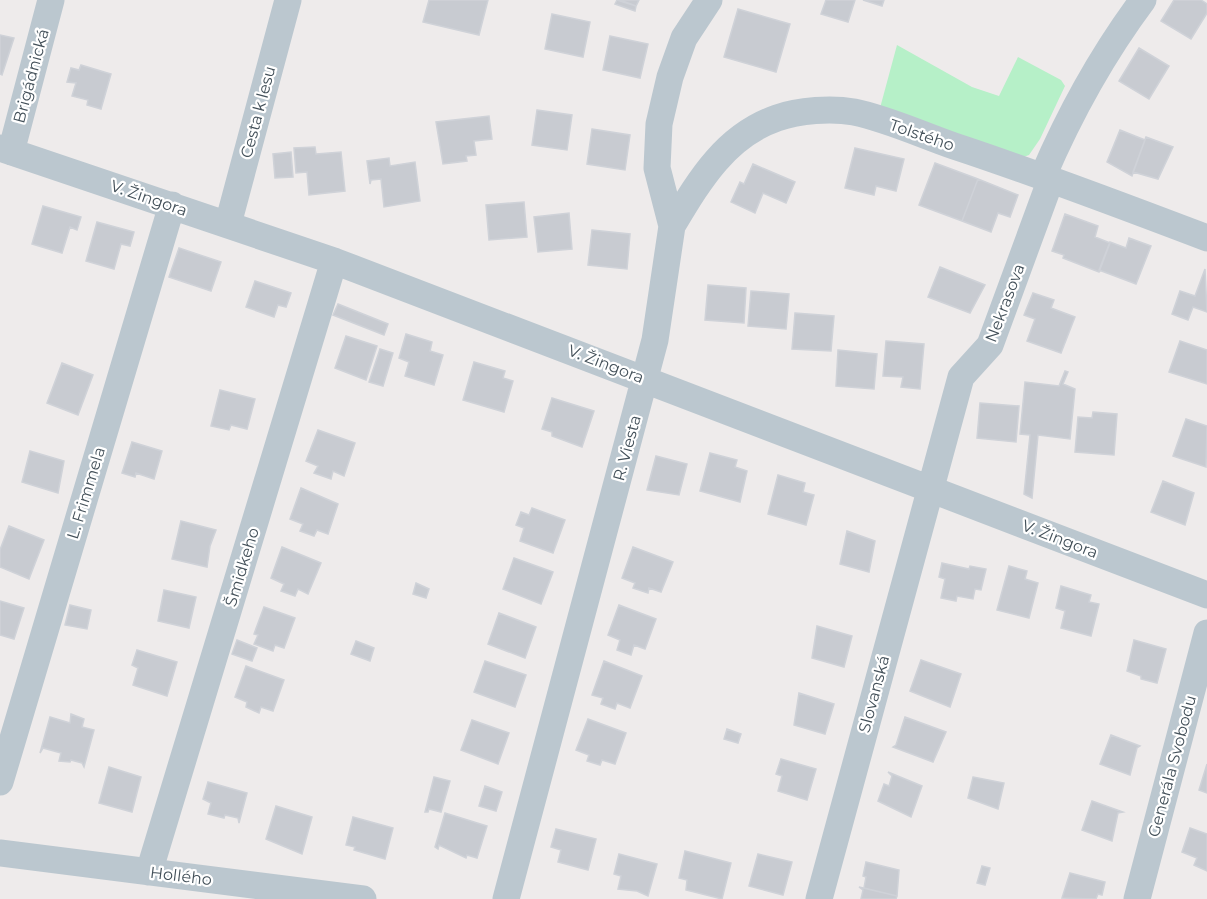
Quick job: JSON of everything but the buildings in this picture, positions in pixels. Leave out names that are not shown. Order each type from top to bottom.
[{"type":"street","name":"Brigádnická","points":[[6,149],[51,0]]},
{"type":"street","name":"Cesta k lesu","points":[[228,224],[288,0]]},
{"type":"street","name":"R. Viesta","points":[[506,899],[654,340],[672,226],[657,168],[659,124],[670,77],[684,38],[709,0]]},
{"type":"street","name":"Nekrasova","points":[[930,489],[961,377],[990,345],[1065,125],[1090,78],[1143,0]]},
{"type":"street","name":"Tolstého","points":[[672,226],[699,181],[726,149],[748,131],[779,117],[814,111],[854,112],[1047,177],[1207,238]]},
{"type":"street","name":"V. Žingora","points":[[6,149],[334,261],[1207,595]]},
{"type":"street","name":"L. Frimmela","points":[[0,782],[172,205]]},
{"type":"street","name":"Šmidkeho","points":[[149,872],[334,261]]},
{"type":"street","name":"Slovanská","points":[[819,899],[930,489]]},
{"type":"street","name":"Generála Svobodu","points":[[1137,899],[1207,633]]},
{"type":"street","name":"Hollého","points":[[0,853],[363,899]]},
{"type":"green space","points":[[897,45],[972,87],[999,96],[1018,57],[1061,80],[1065,86],[1040,139],[1029,155],[1015,160],[880,108]]}]
